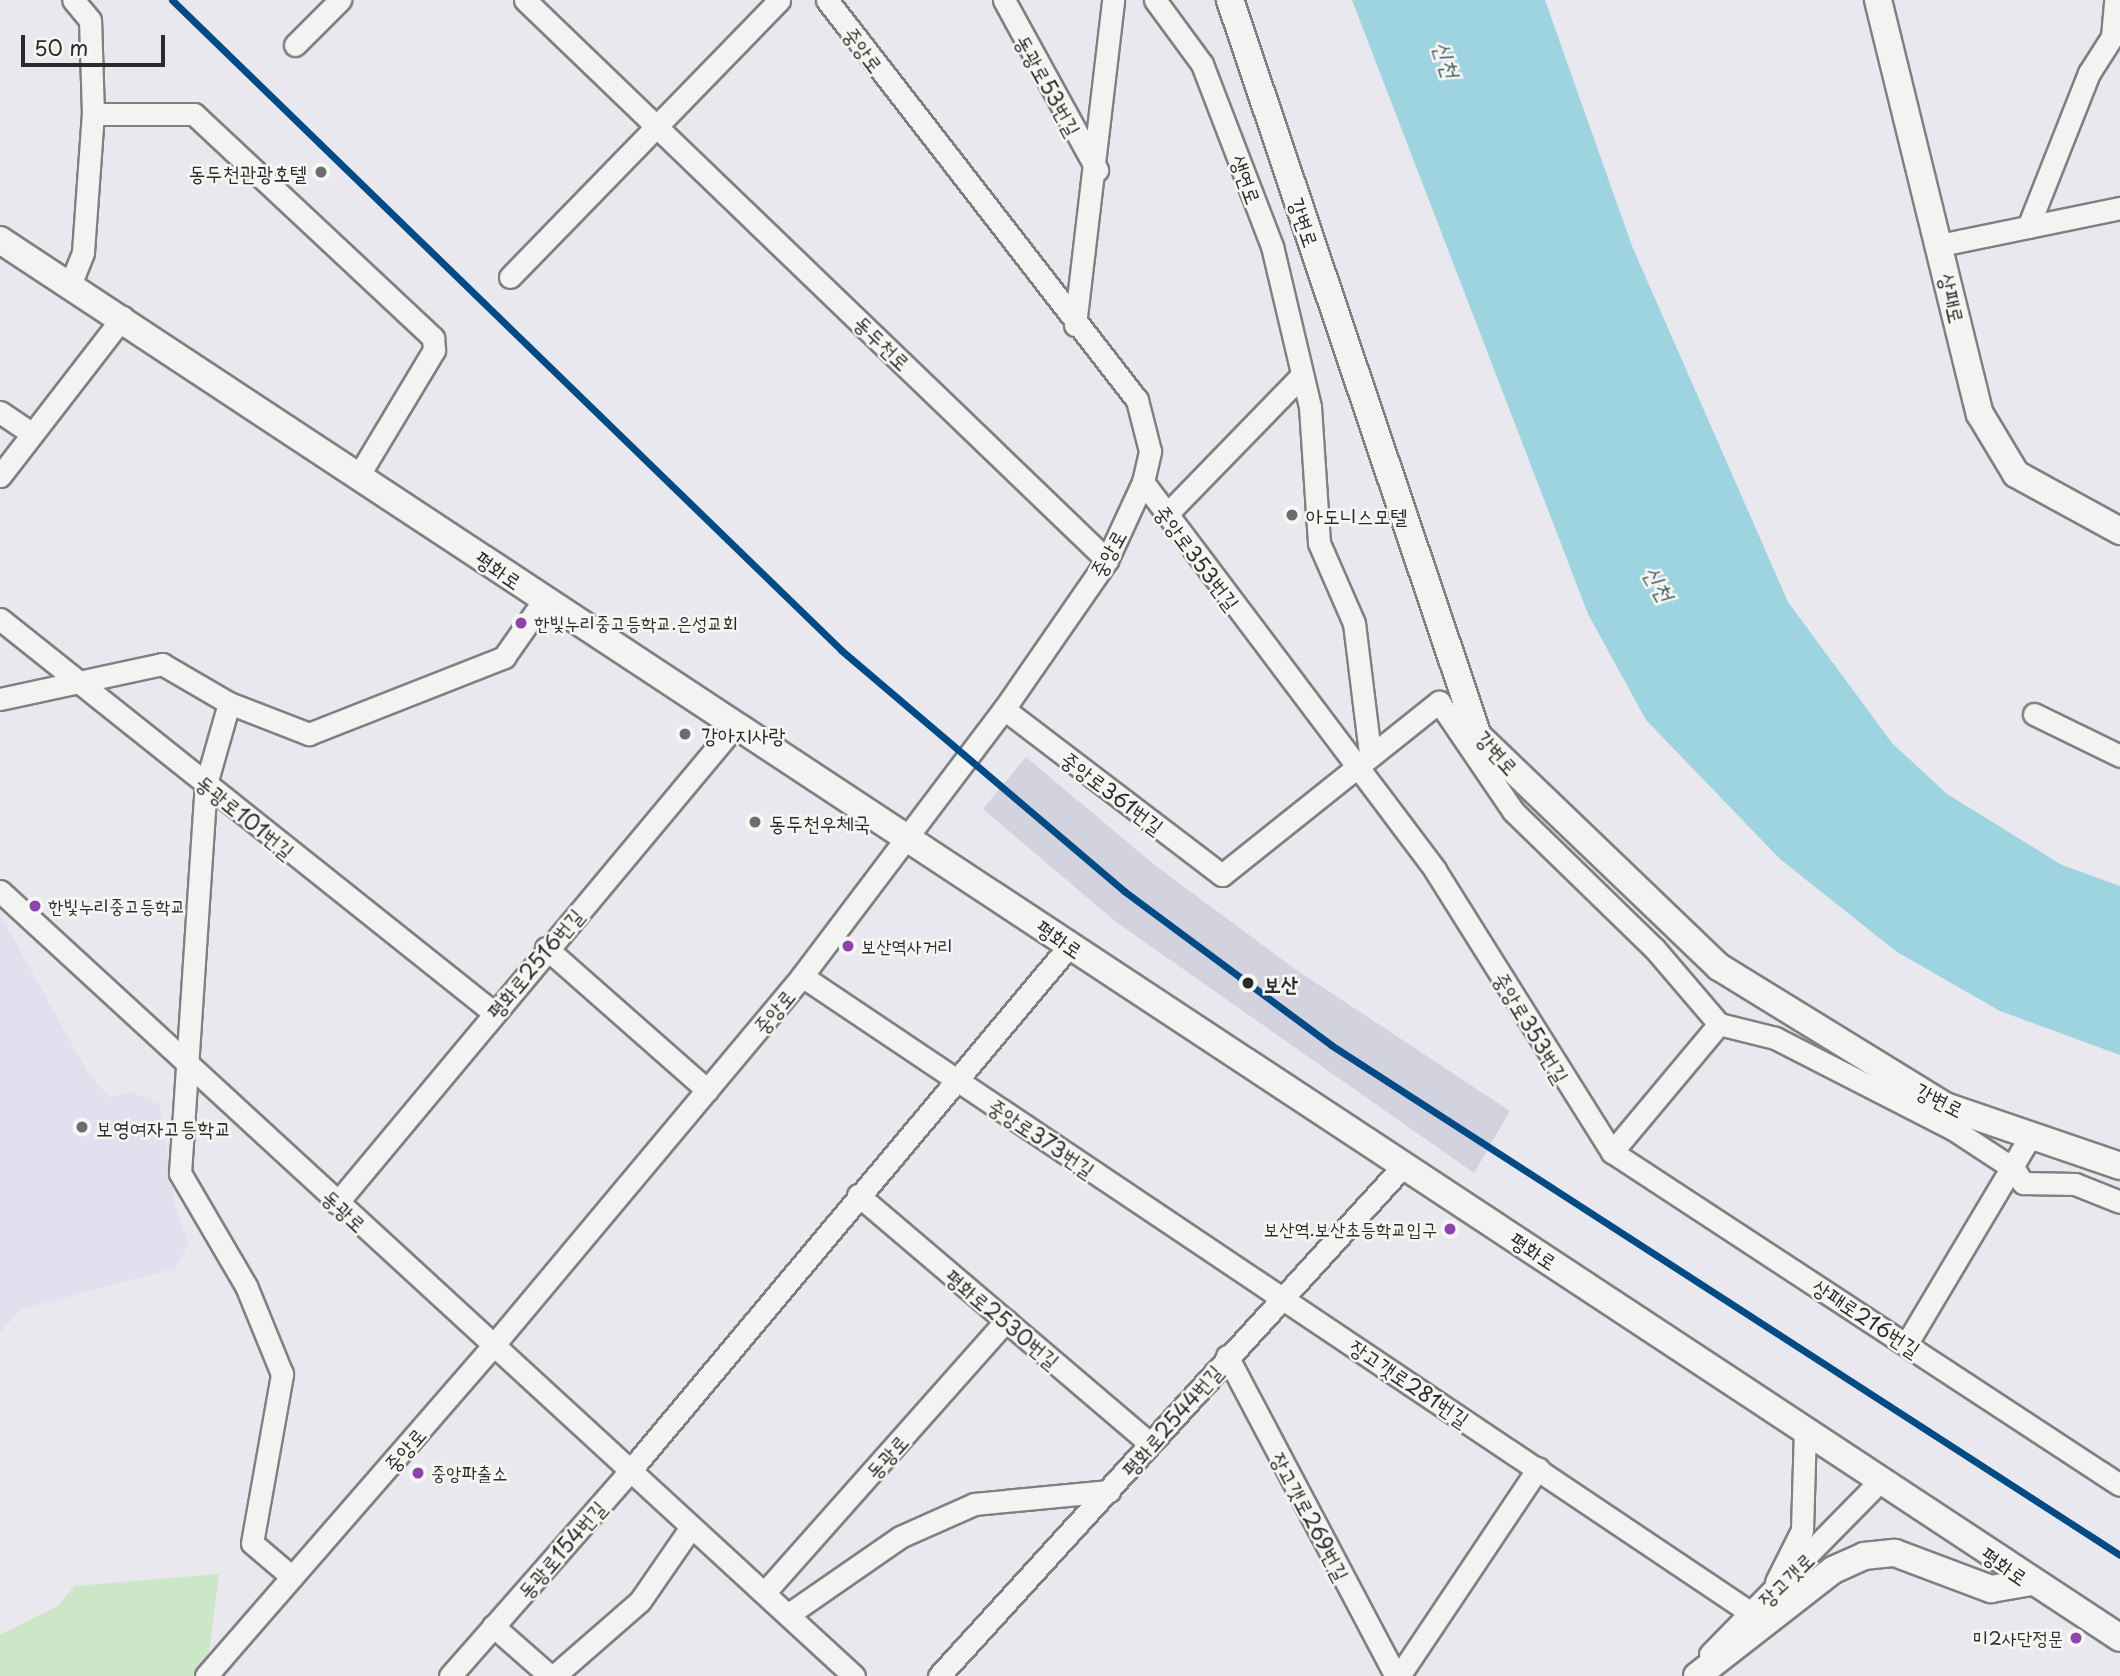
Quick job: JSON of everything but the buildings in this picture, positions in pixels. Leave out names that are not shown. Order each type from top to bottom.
[{"type":"main road","name":"강변로","points":[[1230,0],[1478,736],[1719,967],[1945,1106],[2120,1166]]},
{"type":"main road","name":"상패로","points":[[1878,0],[1980,414],[2016,474],[2120,531]]},
{"type":"main road","name":"평화로","points":[[0,240],[123,317],[734,727],[910,838],[2031,1582],[2120,1638]]},
{"type":"main road","points":[[1697,1676],[1833,1570],[1864,1556],[1895,1553],[1991,1589],[2031,1582]]},
{"type":"street","points":[[70,285],[83,252],[93,114],[91,28],[74,0]]},
{"type":"street","points":[[295,45],[340,0]]},
{"type":"street","name":"동두천로","points":[[525,0],[659,124],[1107,560]]},
{"type":"street","points":[[510,277],[779,0]]},
{"type":"street","name":"중앙로","points":[[206,1676],[492,1347],[802,976],[910,838],[1004,709],[1107,560],[1143,482],[1150,451],[1137,400],[1075,325],[827,0]]},
{"type":"street","name":"동광로53번길","points":[[1004,0],[1097,170]]},
{"type":"street","points":[[1075,325],[1097,170],[1113,0]]},
{"type":"street","name":"생연로","points":[[1155,0],[1202,64],[1217,98],[1272,246],[1302,375]]},
{"type":"street","points":[[2028,226],[2089,73],[2112,37],[2115,0]]},
{"type":"street","points":[[93,114],[194,114],[433,338],[430,358],[359,475]]},
{"type":"street","points":[[1940,244],[2120,208]]},
{"type":"street","points":[[0,475],[123,317]]},
{"type":"street","points":[[1167,514],[1302,375]]},
{"type":"street","points":[[1302,375],[1310,407],[1319,543],[1354,623],[1362,760]]},
{"type":"street","points":[[0,412],[31,433]]},
{"type":"street","name":"중앙로353번길","points":[[1143,482],[1362,760],[1435,870],[1612,1152]]},
{"type":"street","points":[[0,699],[76,680],[162,664],[229,703],[309,734],[504,657],[544,600]]},
{"type":"street","name":"동광로101번길","points":[[0,619],[493,1012]]},
{"type":"street","points":[[1362,760],[1439,702],[1513,811],[1654,948],[1720,1024],[1775,1038],[1953,1129],[2014,1169],[2023,1183],[2075,1184],[2120,1202]]},
{"type":"street","points":[[229,703],[206,784],[180,1174],[246,1286],[282,1374],[251,1542],[292,1577]]},
{"type":"street","name":"중앙로361번길","points":[[1004,709],[1222,875],[1362,760]]},
{"type":"street","points":[[2034,714],[2120,756]]},
{"type":"street","name":"평화로2516번길","points":[[337,1203],[546,948],[734,727]]},
{"type":"street","name":"동광로","points":[[0,891],[492,1347],[765,1592],[854,1676]]},
{"type":"street","points":[[629,1472],[953,1078],[1070,945]]},
{"type":"street","points":[[546,948],[707,1090]]},
{"type":"street","name":"중앙로373번길","points":[[802,976],[1282,1296]]},
{"type":"street","points":[[1612,1152],[1720,1024]]},
{"type":"street","points":[[1907,1343],[2014,1169],[2031,1135]]},
{"type":"street","name":"상패로216번길","points":[[1612,1152],[2120,1485]]},
{"type":"street","name":"평화로2544번길","points":[[939,1676],[1108,1491],[1148,1442],[1404,1165]]},
{"type":"street","name":"평화로2530번길","points":[[858,1195],[1148,1442]]},
{"type":"street","name":"장고갯로281번길","points":[[1282,1296],[1751,1612]]},
{"type":"street","name":"동광로","points":[[765,1592],[1006,1321]]},
{"type":"street","name":"장고갯로269번길","points":[[1227,1356],[1398,1676],[1538,1468]]},
{"type":"street","points":[[1773,1589],[1802,1530],[1805,1430]]},
{"type":"street","name":"동광로154번길","points":[[450,1676],[629,1472]]},
{"type":"street","name":"장고갯로","points":[[1688,1676],[1880,1481]]},
{"type":"street","points":[[789,1614],[900,1537],[974,1504],[1108,1491]]},
{"type":"street","points":[[494,1626],[552,1676],[640,1601],[691,1527]]},
{"type":"shaded area","name":"보영여자고등학교","points":[[0,914],[88,1073],[109,1097],[132,1092],[160,1104],[175,1206],[189,1243],[176,1268],[22,1309],[0,1332]]},
{"type":"green space","points":[[219,1574],[206,1676],[0,1676],[0,1635],[58,1606],[75,1586]]},
{"type":"water","name":"신천","points":[[1352,0],[1545,0],[1632,246],[1788,602],[1892,743],[1947,794],[2062,865],[2120,886],[2120,1055],[2000,1011],[1897,952],[1780,859],[1646,720],[1588,614]]},
{"type":"transit line","points":[[172,0],[841,650],[1124,891],[1331,1045],[2120,1555]]},
{"type":"place","name":"동두천관광호텔","points":[[321,172]]},
{"type":"place","name":"아도니스모텔","points":[[1292,515]]},
{"type":"place","name":"한빛누리중고등학교.은성교회","points":[[521,623]]},
{"type":"place","name":"강아지사랑","points":[[685,734]]},
{"type":"place","name":"동두천우체국","points":[[755,822]]},
{"type":"place","name":"한빛누리중고등학교","points":[[35,906]]},
{"type":"place","name":"보산역사거리","points":[[848,946]]},
{"type":"place","name":"보산","points":[[1248,983]]},
{"type":"place","name":"보영여자고등학교","points":[[82,1127]]},
{"type":"place","name":"보산역.보산초등학교입구","points":[[1450,1229]]},
{"type":"place","name":"중앙파출소","points":[[418,1473]]},
{"type":"place","name":"미2사단정문","points":[[2076,1638]]}]
